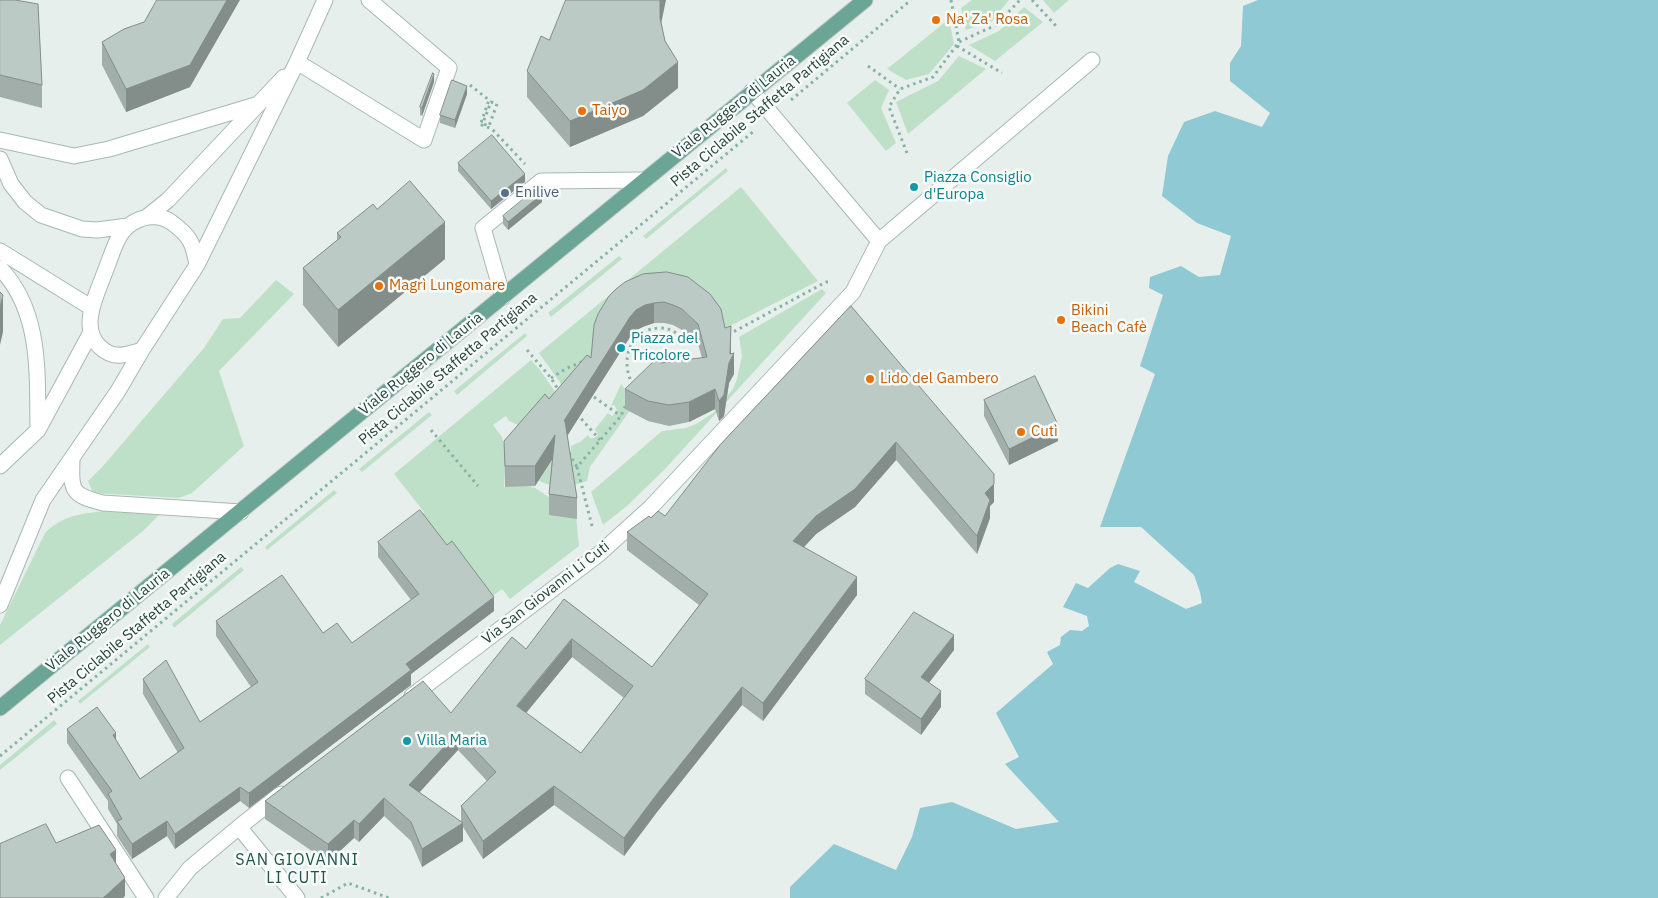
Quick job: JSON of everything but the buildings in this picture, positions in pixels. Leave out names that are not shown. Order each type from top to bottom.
[{"type":"main road","name":"Viale Ruggero di Lauria","points":[[0,708],[865,0]]},
{"type":"street","points":[[0,605],[43,500],[118,391],[197,265],[325,0]]},
{"type":"street","points":[[296,62],[424,140],[449,68],[369,0]]},
{"type":"street","points":[[752,91],[879,241],[1092,60]]},
{"type":"street","points":[[0,159],[11,184],[25,202],[41,215],[82,229],[97,230],[128,226],[148,216],[168,200],[296,62]]},
{"type":"street","points":[[0,140],[74,156],[109,149],[259,104]]},
{"type":"street","points":[[503,297],[483,228],[541,181],[645,180]]},
{"type":"street","points":[[148,216],[165,218],[190,239],[194,248],[197,265]]},
{"type":"street","points":[[0,466],[38,430],[90,334],[92,308],[119,238],[128,226]]},
{"type":"street","name":"Via San Giovanni Li Cuti","points":[[400,706],[599,554],[651,507],[853,292],[879,241]]},
{"type":"street","points":[[0,252],[92,308]]},
{"type":"street","points":[[0,268],[9,277],[30,316],[37,354],[38,430]]},
{"type":"street","points":[[90,334],[98,346],[109,354],[124,356],[142,350]]},
{"type":"street","points":[[72,459],[71,483],[77,493],[84,498],[103,503],[241,512]]},
{"type":"street","points":[[68,778],[146,898]]},
{"type":"street","points":[[166,898],[190,868],[289,788]]},
{"type":"street","points":[[239,827],[297,898]]},
{"type":"path","name":"Pista Ciclabile Staffetta Partigiana","points":[[0,756],[911,0]]},
{"type":"path","points":[[951,0],[958,44],[1002,73]]},
{"type":"path","points":[[907,153],[889,107],[900,89],[933,77],[958,44],[996,24],[1020,0]]},
{"type":"path","points":[[1032,0],[1057,27]]},
{"type":"path","points":[[868,66],[900,89]]},
{"type":"path","points":[[489,100],[481,123],[489,126],[497,104],[491,102],[488,110],[485,118],[482,126],[492,129],[541,181]]},
{"type":"path","points":[[726,334],[826,282],[836,283],[853,292]]},
{"type":"path","points":[[630,393],[633,385],[626,363],[628,349],[636,338],[649,330],[662,328],[677,332],[687,341],[697,343],[707,340]]},
{"type":"path","points":[[527,350],[551,378],[560,393],[556,398]]},
{"type":"path","points":[[551,378],[570,367],[588,360]]},
{"type":"path","points":[[570,367],[573,372]]},
{"type":"path","points":[[594,397],[621,416]]},
{"type":"path","points":[[577,467],[621,416],[627,401]]},
{"type":"path","points":[[576,414],[600,440]]},
{"type":"path","points":[[431,430],[478,486]]},
{"type":"path","points":[[565,445],[577,467],[599,554]]},
{"type":"path","points":[[320,898],[348,883],[389,898]]},
{"type":"green space","points":[[972,0],[1009,0],[992,21],[966,30],[961,8]]},
{"type":"green space","points":[[1043,0],[1069,0],[1054,13]]},
{"type":"green space","points":[[1024,7],[1043,22],[995,61],[969,45],[999,31]]},
{"type":"green space","points":[[949,19],[954,44],[929,74],[906,80],[887,69]]},
{"type":"green space","points":[[959,56],[986,69],[908,134],[896,102],[938,81]]},
{"type":"green space","points":[[875,80],[889,90],[881,108],[896,143],[886,151],[847,103]]},
{"type":"green space","points":[[726,168],[728,171],[646,239],[643,236]]},
{"type":"green space","points":[[741,187],[818,281],[732,325],[720,329],[688,298],[593,358],[568,398],[559,381],[539,353]]},
{"type":"green space","points":[[619,256],[622,259],[551,317],[548,313]]},
{"type":"green space","points":[[276,280],[294,294],[219,371],[244,446],[192,493],[179,498],[93,493],[88,481],[204,348],[223,319],[240,318]]},
{"type":"green space","points":[[822,289],[826,293],[664,470],[627,506],[603,525],[591,492],[662,431],[686,428],[713,413],[733,389],[737,379],[742,356],[739,337]]},
{"type":"green space","points":[[525,333],[527,336],[457,395],[454,391]]},
{"type":"green space","points":[[531,360],[556,393],[525,428],[509,421],[506,416],[493,425],[502,437],[505,449],[504,487],[527,486],[535,488],[576,515],[579,546],[510,599],[502,589],[486,601],[420,525],[424,512],[394,474]]},
{"type":"green space","points":[[621,384],[636,402],[590,467],[587,481],[572,486],[546,484],[534,478],[514,445],[569,454],[571,446],[580,442],[588,435],[590,438],[594,438],[598,435],[595,429],[608,413],[612,416],[616,413],[617,410],[614,405],[611,406]]},
{"type":"green space","points":[[429,412],[432,415],[362,472],[359,469]]},
{"type":"green space","points":[[334,490],[337,493],[267,550],[265,547]]},
{"type":"green space","points":[[115,510],[160,514],[143,531],[0,645],[0,625],[45,533],[60,521],[77,515]]},
{"type":"green space","points":[[241,567],[244,570],[174,628],[172,624]]},
{"type":"green space","points":[[148,644],[150,647],[80,704],[78,701]]},
{"type":"green space","points":[[54,720],[57,724],[0,770],[0,765]]},
{"type":"water","points":[[1258,0],[1658,0],[1658,898],[790,898],[790,887],[834,844],[896,870],[912,837],[920,808],[952,802],[1016,829],[1059,822],[1005,764],[1019,757],[996,713],[1053,664],[1047,652],[1060,645],[1061,637],[1070,630],[1082,631],[1089,626],[1087,616],[1063,607],[1076,583],[1088,588],[1110,568],[1118,564],[1140,571],[1134,582],[1186,609],[1202,603],[1194,575],[1141,527],[1100,527],[1155,374],[1140,366],[1163,295],[1149,288],[1150,277],[1181,266],[1199,277],[1220,275],[1231,236],[1197,223],[1162,196],[1168,156],[1184,122],[1215,111],[1262,127],[1270,113],[1230,81],[1230,63],[1241,46],[1243,6]]},
{"type":"place","name":"Na' Za' Rosa","points":[[936,20]]},
{"type":"place","name":"Taiyo","points":[[582,111]]},
{"type":"place","name":"Piazza Consiglio d'Europa","points":[[914,187]]},
{"type":"place","name":"Enilive","points":[[505,193]]},
{"type":"place","name":"Magrì Lungomare","points":[[379,286]]},
{"type":"place","name":"Bikini Beach Cafè","points":[[1061,320]]},
{"type":"place","name":"Piazza del Tricolore","points":[[621,348]]},
{"type":"place","name":"Lido del Gambero","points":[[870,379]]},
{"type":"place","name":"Cutì","points":[[1021,432]]},
{"type":"place","name":"Villa Maria","points":[[407,741]]},
{"type":"district","name":"SAN GIOVANNI LI CUTI","points":[[297,869]]}]
